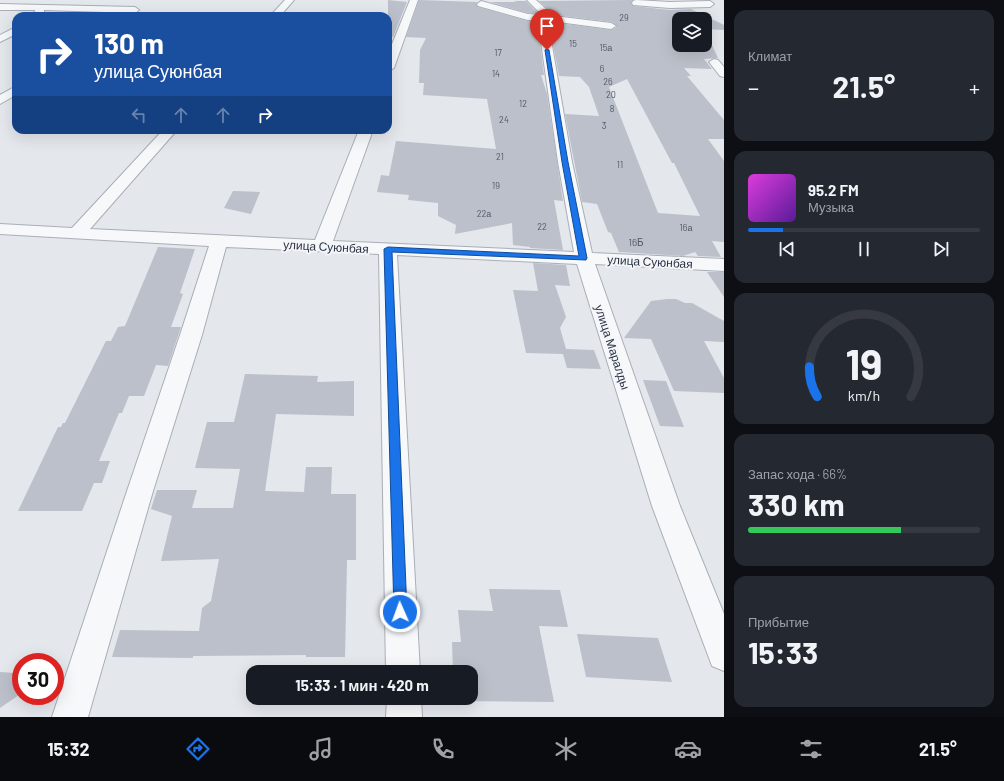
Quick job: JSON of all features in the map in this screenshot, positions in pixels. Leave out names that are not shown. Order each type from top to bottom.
[{"type":"street","points":[[279,12],[290,0]]},
{"type":"street","points":[[392,58],[414,0]]},
{"type":"street","points":[[531,0],[547,23]]},
{"type":"street","points":[[636,3],[713,5],[701,0]]},
{"type":"street","points":[[131,12],[144,4]]},
{"type":"street","points":[[481,4],[547,23],[611,26]]},
{"type":"street","points":[[0,7],[40,12],[134,10]]},
{"type":"street","name":"улица Маралды","points":[[547,23],[565,162],[584,258],[666,506],[724,654]]},
{"type":"street","points":[[0,39],[12,32]]},
{"type":"street","points":[[714,62],[724,74]]},
{"type":"street","points":[[0,100],[12,92]]},
{"type":"street","points":[[77,233],[166,134]]},
{"type":"street","points":[[322,246],[364,134]]},
{"type":"street","name":"улица Суюнбая","points":[[0,229],[219,242],[724,265]]},
{"type":"street","points":[[70,717],[219,242]]},
{"type":"street","points":[[388,249],[403,665]]},
{"type":"street","points":[[404,705],[404,717]]},
{"type":"building","points":[[388,0],[407,2],[393,37],[392,12],[388,12]]},
{"type":"building","points":[[419,0],[477,2],[476,4],[478,7],[528,21],[551,22],[611,30],[617,27],[612,22],[555,15],[539,1],[632,0],[631,4],[633,6],[670,10],[691,9],[697,12],[672,12],[672,52],[712,52],[712,45],[718,58],[704,59],[712,69],[684,68],[691,76],[687,76],[724,120],[724,139],[708,139],[724,161],[724,242],[712,241],[721,257],[698,256],[695,252],[683,256],[619,252],[611,233],[608,232],[597,204],[582,202],[565,114],[599,116],[589,87],[580,77],[559,76],[550,28],[545,24],[538,28],[544,75],[541,75],[547,94],[563,201],[554,200],[563,250],[530,248],[513,245],[512,223],[455,234],[456,225],[438,216],[438,203],[408,200],[409,195],[377,192],[381,175],[389,176],[396,141],[496,149],[487,99],[423,95],[424,83],[419,83],[420,50],[426,38],[406,37]],"holes":[[[627,79],[672,163],[674,163],[700,216],[658,213],[609,87]]]},
{"type":"building","points":[[514,1],[526,1],[538,13],[528,13],[490,2],[516,2]]},
{"type":"building","points":[[712,19],[724,25],[724,30],[712,29]]},
{"type":"building","points":[[233,191],[260,192],[251,214],[224,208]]},
{"type":"building","points":[[158,247],[195,249],[180,293],[183,294],[171,327],[181,327],[168,366],[156,365],[144,396],[129,396],[122,413],[119,413],[99,461],[110,461],[102,483],[94,483],[82,511],[18,511],[58,427],[61,427],[63,423],[65,423],[106,341],[111,341],[118,327],[125,326]]},
{"type":"building","points":[[533,263],[566,265],[570,286],[555,285],[566,317],[560,328],[566,349],[594,350],[601,369],[567,368],[563,354],[526,353],[513,290],[538,291]]},
{"type":"building","points":[[707,272],[724,272],[724,297]]},
{"type":"building","points":[[676,299],[685,303],[692,303],[724,321],[724,342],[704,341],[724,378],[724,393],[674,391],[651,339],[624,338],[651,301]]},
{"type":"building","points":[[245,374],[318,376],[317,382],[354,381],[354,416],[276,414],[265,491],[304,492],[306,467],[332,467],[331,494],[356,494],[356,560],[347,560],[345,657],[306,657],[306,655],[193,656],[193,658],[112,657],[120,630],[199,631],[202,608],[211,601],[219,559],[161,561],[172,516],[151,509],[157,490],[197,490],[192,508],[233,508],[240,469],[195,468],[207,422],[234,422]]},
{"type":"building","points":[[643,380],[666,381],[684,427],[660,426]]},
{"type":"building","points":[[489,589],[560,590],[568,627],[539,626],[554,702],[478,701],[478,665],[453,665],[452,642],[461,642],[458,610],[493,611]]},
{"type":"building","points":[[577,634],[658,638],[672,682],[586,677]]},
{"type":"building","points":[[0,672],[12,673],[12,700],[0,708]]},
{"type":"route","points":[[400,612],[388,249],[584,258],[565,162],[547,50]]}]
